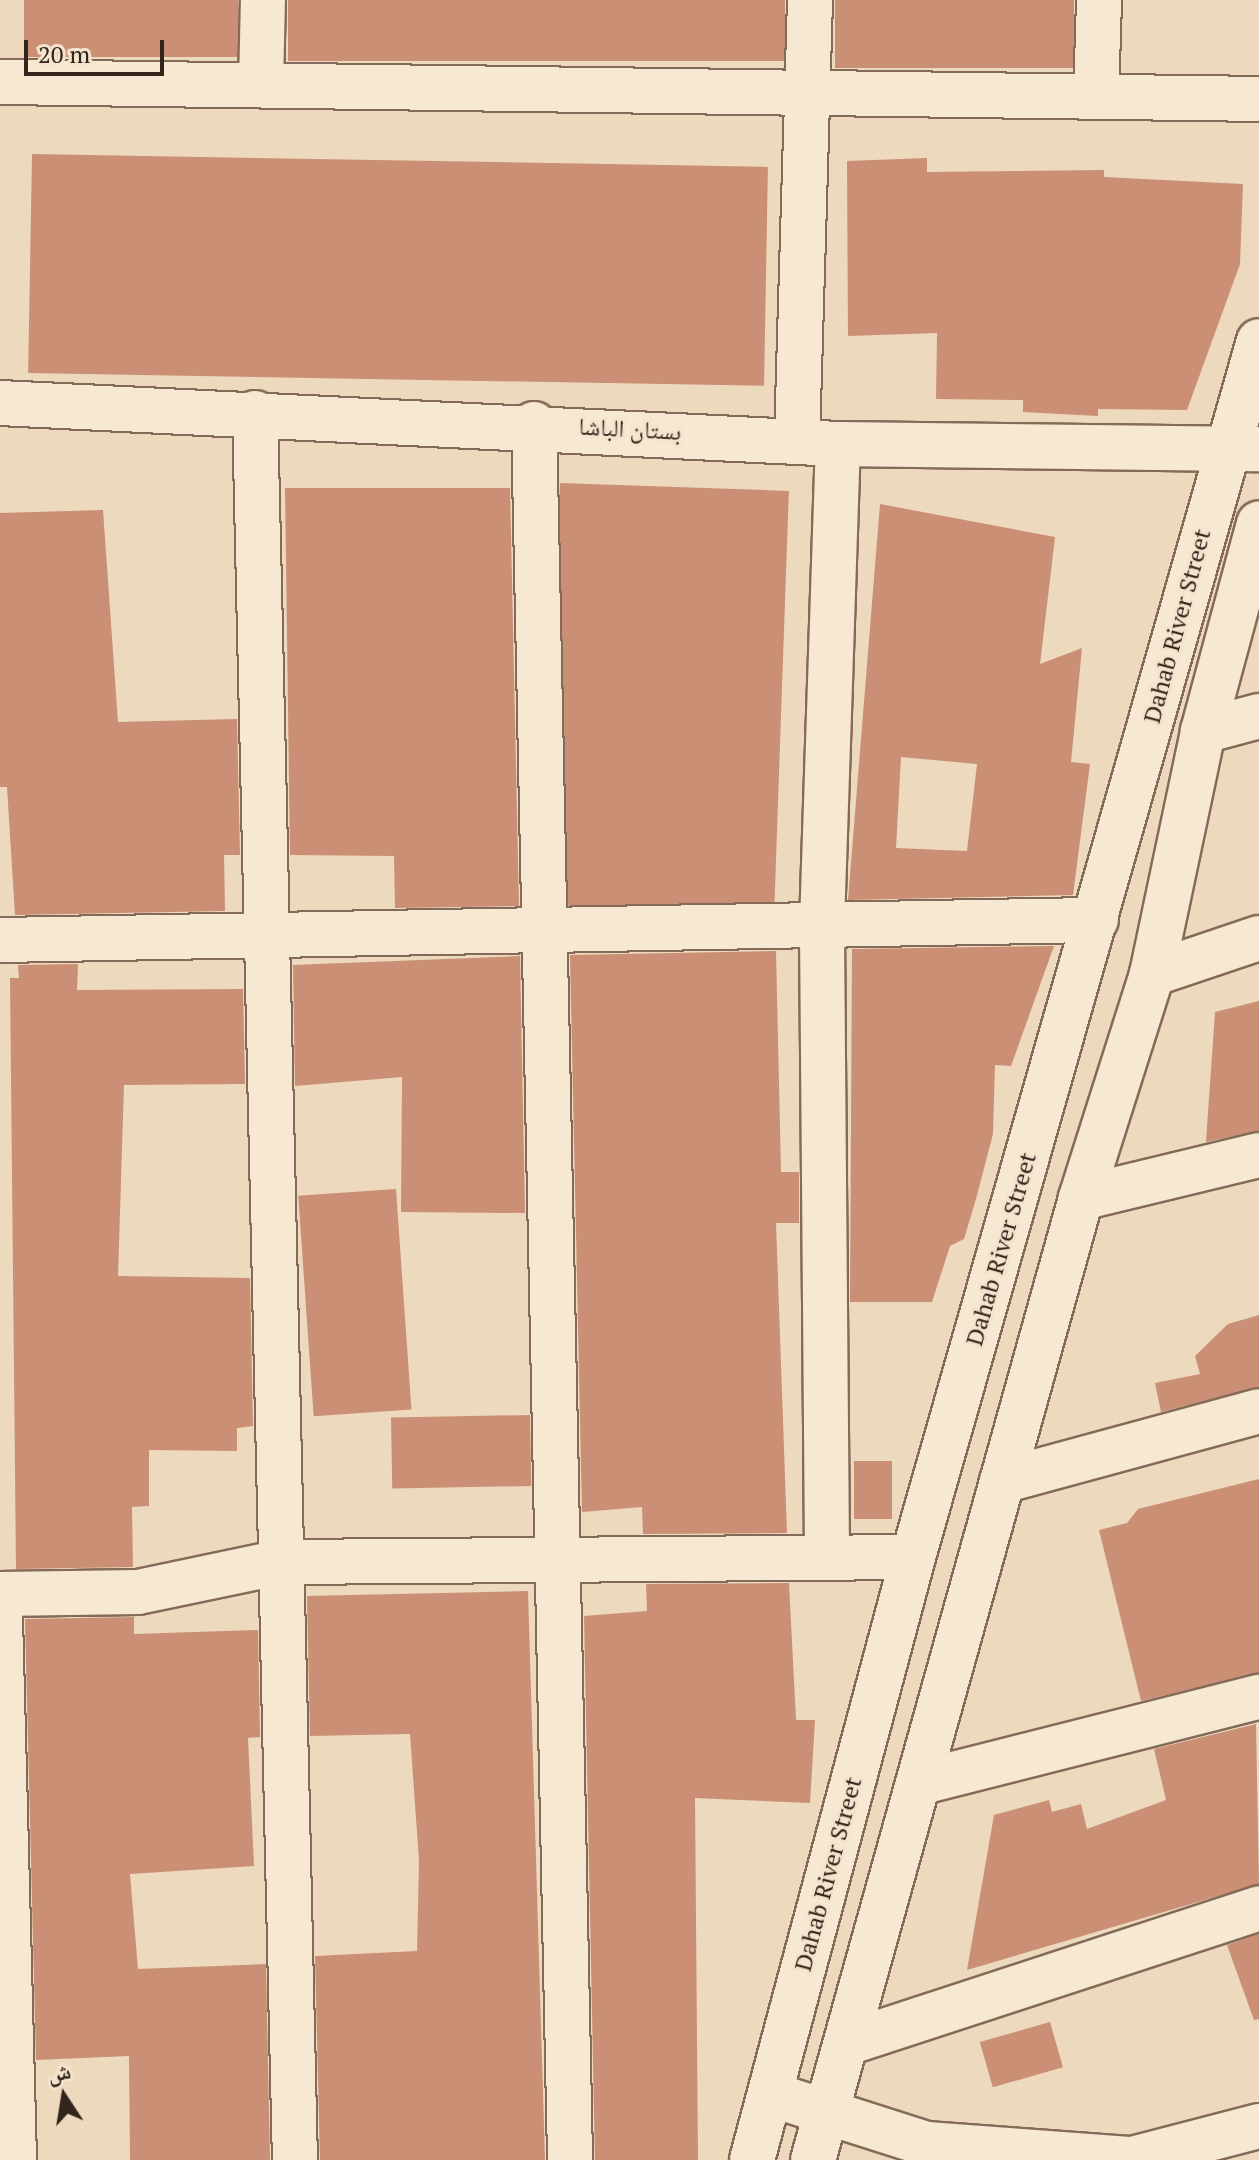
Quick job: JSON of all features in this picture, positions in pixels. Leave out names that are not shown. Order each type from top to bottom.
[{"type":"street","points":[[261,85],[263,0]]},
{"type":"street","points":[[810,0],[808,93],[818,441],[827,1553]]},
{"type":"street","points":[[1096,97],[1099,0]]},
{"type":"street","points":[[0,82],[1259,99]]},
{"type":"street","name":"Dahab River Street","points":[[752,2160],[913,1557],[1096,920],[1242,452],[1259,341]]},
{"type":"street","name":"بستان الباشا","points":[[0,403],[534,424],[818,441],[1242,452]]},
{"type":"street","points":[[255,413],[295,2160]]},
{"type":"street","points":[[534,424],[541,929],[570,2160]]},
{"type":"street","points":[[813,2160],[922,1782],[1081,1198],[1152,974],[1203,731],[1259,523]]},
{"type":"street","points":[[1203,731],[1259,716]]},
{"type":"street","points":[[0,940],[1096,920]]},
{"type":"street","points":[[1152,974],[1259,938]]},
{"type":"street","points":[[1081,1198],[1259,1155]]},
{"type":"street","points":[[1002,1481],[1259,1411]]},
{"type":"street","points":[[0,1594],[138,1592],[281,1562],[827,1553],[913,1557]]},
{"type":"street","points":[[0,1618],[14,2160]]},
{"type":"street","points":[[922,1782],[1259,1697]]},
{"type":"street","points":[[847,2043],[1259,1908]]},
{"type":"street","points":[[770,2094],[826,2115],[927,2144],[1132,2159],[1259,2126]]},
{"type":"building","points":[[24,0],[238,0],[238,57],[24,57]]},
{"type":"building","points":[[288,0],[785,0],[785,61],[288,61]]},
{"type":"building","points":[[835,0],[1074,0],[1074,68],[835,68]]},
{"type":"building","points":[[32,154],[768,167],[764,386],[28,373]]},
{"type":"building","points":[[927,158],[927,172],[1104,170],[1104,177],[1243,184],[1240,264],[1187,410],[1098,409],[1098,416],[1023,412],[1023,400],[936,399],[937,333],[848,336],[847,161]]},
{"type":"building","points":[[560,483],[789,491],[774,913],[545,905]]},
{"type":"building","points":[[285,488],[510,488],[519,906],[395,908],[394,856],[290,855]]},
{"type":"building","points":[[880,504],[1055,537],[1040,664],[1082,648],[1071,762],[1090,764],[1073,895],[848,900]],"holes":[[[901,757],[977,764],[967,851],[896,848]]]},
{"type":"building","points":[[103,510],[118,722],[237,719],[240,855],[224,855],[225,911],[15,915],[7,787],[0,787],[0,513]]},
{"type":"building","points":[[1054,946],[1011,1066],[995,1065],[993,1134],[976,1199],[964,1239],[950,1246],[932,1302],[850,1302],[852,949]]},
{"type":"building","points":[[776,951],[781,1172],[799,1172],[799,1223],[776,1223],[787,1533],[643,1534],[642,1507],[582,1512],[570,955]]},
{"type":"building","points":[[520,956],[525,1213],[401,1212],[402,1077],[295,1086],[293,965]]},
{"type":"building","points":[[78,964],[77,990],[243,989],[245,1084],[124,1085],[118,1276],[250,1278],[253,1426],[237,1428],[237,1451],[149,1450],[149,1506],[132,1507],[133,1567],[16,1569],[10,978],[19,978],[18,965]]},
{"type":"building","points":[[1259,1001],[1259,1131],[1206,1142],[1215,1012]]},
{"type":"building","points":[[396,1189],[411,1409],[314,1416],[298,1196]]},
{"type":"building","points":[[1259,1315],[1259,1387],[1161,1412],[1155,1383],[1200,1374],[1195,1356],[1228,1324]]},
{"type":"building","points":[[530,1415],[531,1486],[392,1488],[391,1417]]},
{"type":"building","points":[[854,1461],[892,1461],[892,1519],[854,1519]]},
{"type":"building","points":[[1259,1479],[1259,1673],[1141,1701],[1099,1530],[1127,1523],[1138,1509]]},
{"type":"building","points":[[789,1583],[796,1720],[815,1720],[810,1803],[695,1798],[698,2160],[595,2160],[584,1616],[647,1611],[646,1584]]},
{"type":"building","points":[[528,1591],[545,2160],[320,2160],[315,1956],[417,1951],[419,1861],[410,1734],[310,1736],[307,1596]]},
{"type":"building","points":[[134,1617],[134,1634],[258,1630],[260,1737],[248,1738],[254,1866],[130,1874],[138,1969],[266,1964],[270,2160],[130,2160],[129,2056],[36,2060],[25,1619]]},
{"type":"building","points":[[1256,1724],[1259,1884],[967,1970],[994,1815],[1049,1800],[1052,1812],[1081,1804],[1087,1829],[1166,1800],[1154,1749]]},
{"type":"building","points":[[1259,1934],[1259,2019],[1254,2020],[1227,1945]]},
{"type":"building","points":[[1050,2022],[1063,2067],[993,2087],[980,2042]]}]
